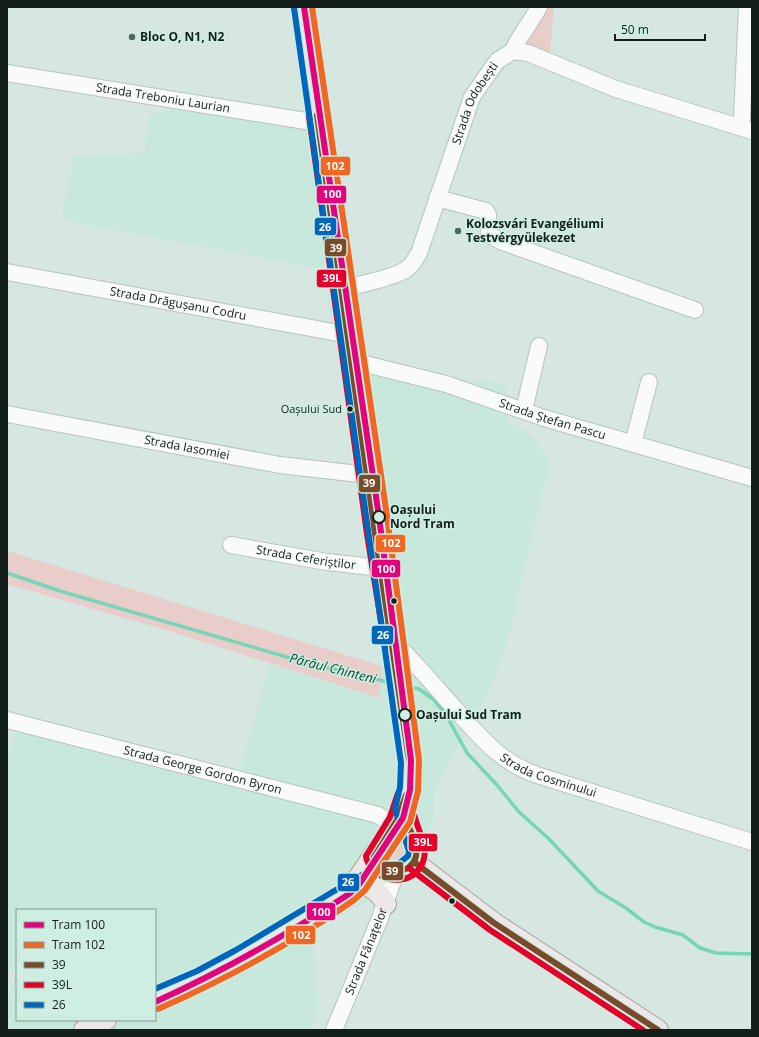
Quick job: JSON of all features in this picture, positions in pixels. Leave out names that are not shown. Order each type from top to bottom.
[{"type":"main road","points":[[302,7],[391,638],[395,657],[405,732],[409,777],[403,808],[391,831],[356,887]]},
{"type":"main road","points":[[156,998],[200,978],[253,949],[356,887],[392,872],[406,870],[414,862],[417,850],[403,808]]},
{"type":"main road","points":[[391,831],[404,831],[413,839]]},
{"type":"main road","points":[[374,857],[379,865],[392,872]]},
{"type":"main road","points":[[414,862],[494,923],[658,1030]]},
{"type":"main road","points":[[356,887],[374,888],[386,904]]},
{"type":"main road","points":[[84,1030],[104,1021]]},
{"type":"street","points":[[539,7],[527,29],[515,44],[513,51],[528,53],[616,89],[746,129]]},
{"type":"street","points":[[746,129],[742,117],[747,7]]},
{"type":"street","name":"Strada Odobești","points":[[342,287],[367,282],[407,269],[419,253],[472,97],[498,61],[513,51]]},
{"type":"street","name":"Strada Treboniu Laurian","points":[[7,73],[318,123]]},
{"type":"street","points":[[437,198],[486,211],[488,215],[489,234],[500,241],[694,310]]},
{"type":"street","name":"Strada Drăgușanu Codru","points":[[7,272],[349,335]]},
{"type":"street","points":[[524,410],[538,346]]},
{"type":"street","name":"Strada Ștefan Pascu","points":[[353,361],[446,384],[544,418],[752,478]]},
{"type":"street","points":[[633,444],[649,382]]},
{"type":"street","name":"Strada Iasomiei","points":[[7,414],[280,465],[368,475]]},
{"type":"street","name":"Strada Ceferiștilor","points":[[230,544],[327,562],[381,568]]},
{"type":"street","name":"Strada Cosminului","points":[[391,638],[474,731],[510,763],[536,775],[752,842]]},
{"type":"street","name":"Strada George Gordon Byron","points":[[7,720],[378,815],[386,821],[391,831]]},
{"type":"street","name":"Strada Fânațelor","points":[[334,1030],[386,904],[392,872]]},
{"type":"shaded area","points":[[547,7],[554,7],[550,54],[524,46]]},
{"type":"shaded area","points":[[171,109],[265,122],[309,131],[328,264],[362,372],[505,383],[509,422],[533,437],[550,461],[510,631],[493,684],[434,790],[434,820],[414,849],[406,870],[369,900],[312,931],[318,1011],[310,1030],[7,1030],[7,999],[16,972],[7,968],[7,757],[17,732],[238,780],[269,664],[379,698],[382,666],[351,442],[323,269],[61,220],[74,157],[144,153],[150,115]]},
{"type":"shaded area","points":[[7,551],[382,666],[379,698],[169,631],[7,584]]},
{"type":"shaded area","points":[[395,837],[410,846],[404,861],[391,865],[382,855]]},
{"type":"waterway","name":"Pârâul Chinteni","points":[[7,573],[60,591],[304,662],[392,683]]},
{"type":"waterway","name":"Pârâul Chinteni","points":[[404,686],[419,689],[433,699],[445,713],[467,753],[497,785],[519,812],[548,838],[598,891],[626,908],[644,922],[655,927],[683,935],[700,948],[716,953],[752,954]]},
{"type":"tram line","name":"100","points":[[156,1002],[254,952],[349,894],[358,886],[403,818],[410,790],[411,760],[379,517],[304,7]]},
{"type":"tram line","name":"102","points":[[158,1009],[234,973],[307,931],[354,900],[365,890],[410,822],[418,791],[419,760],[387,516],[312,7]]},
{"type":"transit line","name":"26","points":[[156,989],[197,971],[236,950],[354,879],[385,864],[398,864],[408,856],[409,851],[395,809],[400,787],[401,763],[294,8]]},
{"type":"transit line","name":"39L","points":[[325,113],[400,645]]},
{"type":"transit line","name":"39","points":[[317,115],[392,646]]},
{"type":"transit line","name":"39","points":[[317,115],[392,646]]},
{"type":"transit line","name":"39L","points":[[309,116],[367,534],[385,647]]},
{"type":"transit line","name":"39","points":[[392,646],[409,760]]},
{"type":"transit line","name":"39","points":[[392,646],[409,760]]},
{"type":"transit line","name":"39L","points":[[398,793],[390,817],[366,856],[366,859],[371,867],[376,872],[389,879],[404,879],[410,876],[421,866],[424,858],[425,849],[414,815],[414,797]]},
{"type":"transit line","name":"39","points":[[406,795],[403,806],[404,814],[416,845],[415,860],[404,870],[390,871],[382,867],[374,857],[397,820],[406,795]]},
{"type":"transit line","name":"39","points":[[414,862],[494,923],[658,1030]]},
{"type":"transit line","name":"39L","points":[[409,868],[490,930],[643,1030]]},
{"type":"place","name":"Bloc O, N1, N2","points":[[132,37]]},
{"type":"place","name":"Kolozsvári Evangéliumi Testvérgyülekezet","points":[[458,231]]},
{"type":"place","name":"Oașului Sud","points":[[350,409]]},
{"type":"place","name":"Oașului Nord Tram","points":[[379,517]]},
{"type":"place","name":"Oașului Sud Tram","points":[[405,715]]}]
